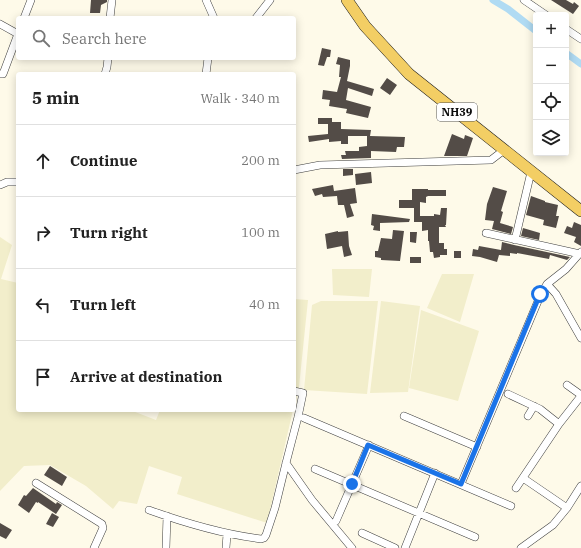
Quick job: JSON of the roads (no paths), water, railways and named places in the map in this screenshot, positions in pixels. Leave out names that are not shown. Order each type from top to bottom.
[{"type":"main road","name":"NH39","points":[[346,0],[365,26],[410,74],[581,211]]},
{"type":"street","points":[[25,16],[31,0]]},
{"type":"street","points":[[110,16],[112,0]]},
{"type":"street","points":[[206,0],[213,16]]},
{"type":"street","points":[[258,16],[270,0]]},
{"type":"street","points":[[524,0],[542,12]]},
{"type":"street","points":[[0,24],[16,33]]},
{"type":"street","points":[[569,31],[581,39]]},
{"type":"street","points":[[0,74],[3,74],[16,39]]},
{"type":"street","points":[[106,72],[108,60]]},
{"type":"street","points":[[206,72],[208,60]]},
{"type":"street","points":[[296,170],[320,165],[491,160],[504,150]]},
{"type":"street","points":[[515,240],[531,172]]},
{"type":"street","points":[[0,184],[16,182]]},
{"type":"street","points":[[461,484],[540,294],[546,284],[566,269],[580,253],[486,233]]},
{"type":"street","points":[[546,284],[556,294],[581,338]]},
{"type":"street","points":[[516,488],[581,396],[566,385]]},
{"type":"street","points":[[149,510],[227,534],[261,539],[264,538],[275,508],[298,417],[302,393],[296,392]]},
{"type":"street","points":[[508,394],[540,409],[560,424]]},
{"type":"street","points":[[528,416],[534,406]]},
{"type":"street","points":[[404,416],[477,446]]},
{"type":"street","points":[[304,418],[511,506]]},
{"type":"street","points":[[336,521],[368,445]]},
{"type":"street","points":[[286,463],[312,500],[352,548]]},
{"type":"street","points":[[315,469],[475,537]]},
{"type":"street","points":[[405,548],[435,473]]},
{"type":"street","points":[[524,478],[566,508]]},
{"type":"street","points":[[36,483],[102,524],[103,528],[94,548]]},
{"type":"street","points":[[522,548],[549,528],[566,508],[581,486]]},
{"type":"street","points":[[166,548],[167,516]]},
{"type":"street","points":[[226,548],[227,534]]},
{"type":"street","points":[[362,534],[395,548]]},
{"type":"waterway","points":[[493,0],[508,9],[533,29]]},
{"type":"waterway","points":[[569,55],[581,64]]}]
